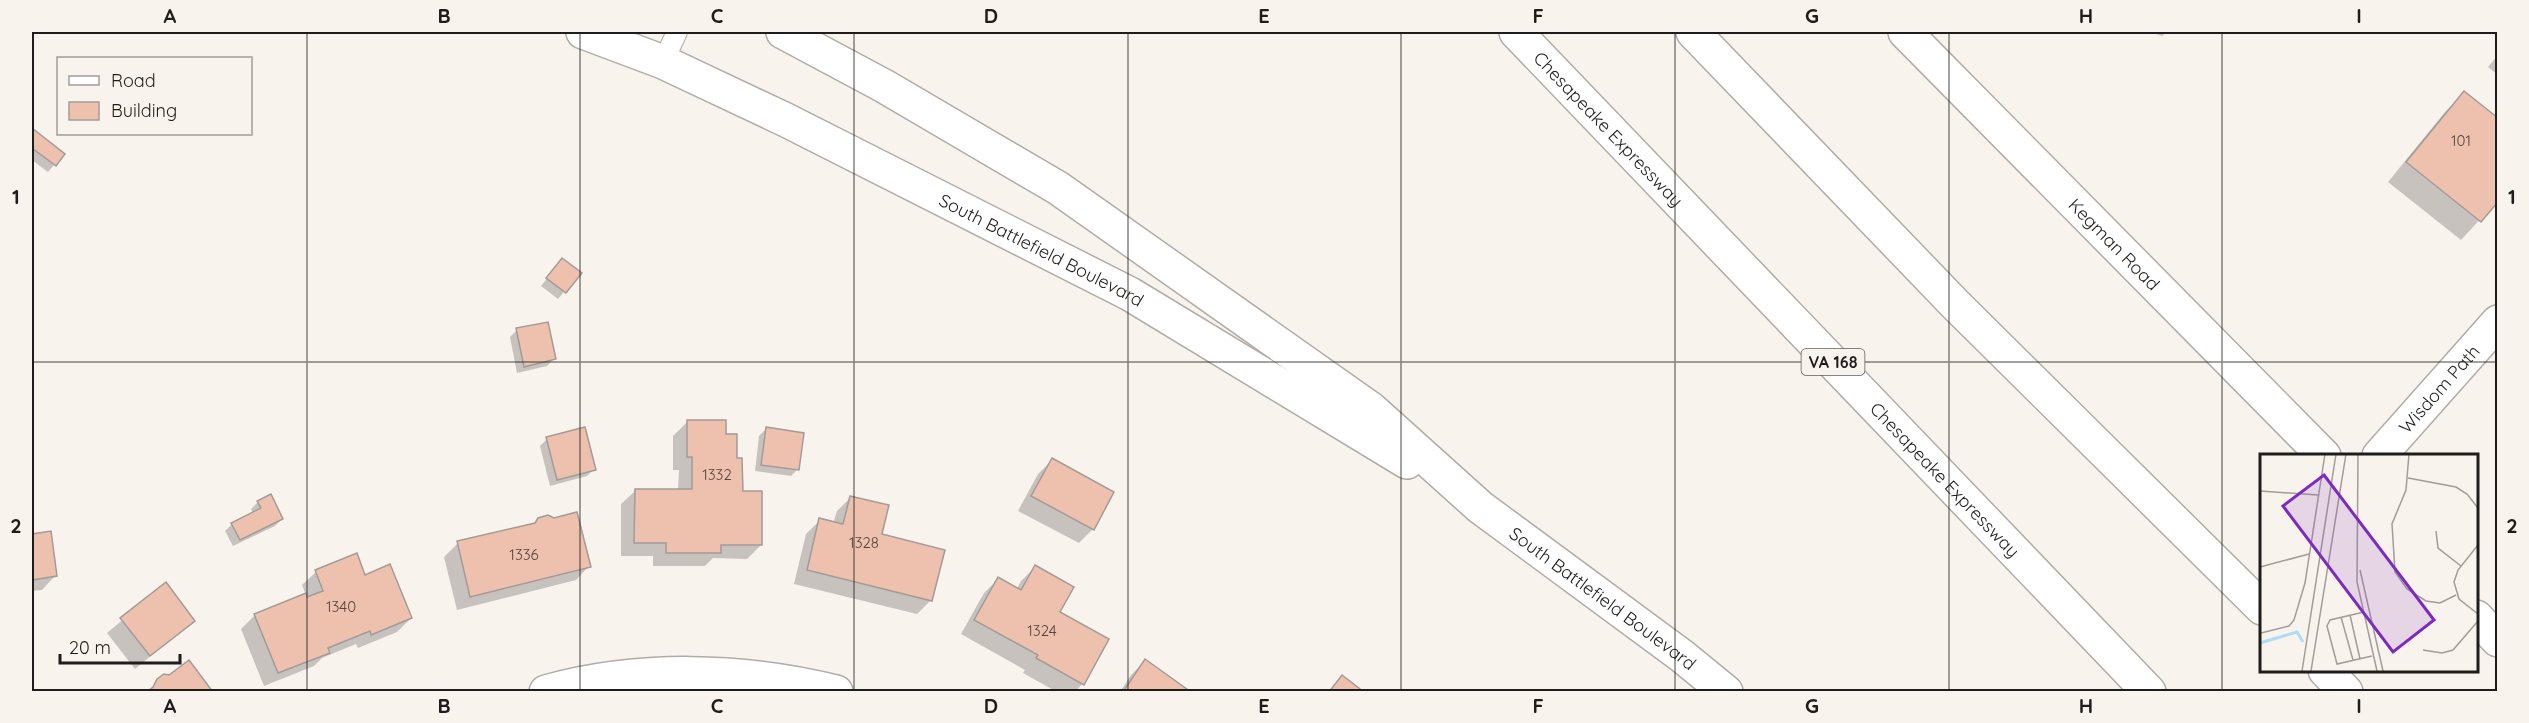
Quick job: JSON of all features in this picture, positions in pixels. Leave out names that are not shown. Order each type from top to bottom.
[{"type":"main road","name":"South Battlefield Boulevard","points":[[583,32],[663,62],[786,120],[1130,294],[1480,507],[1682,656],[1726,692]]},
{"type":"main road","name":"South Battlefield Boulevard","points":[[783,32],[884,86],[1058,188],[1371,410],[1480,507]]},
{"type":"main road","name":"Chesapeake Expressway","points":[[1516,32],[2150,692]]},
{"type":"main road","points":[[1693,32],[1954,304],[2260,606]]},
{"type":"main road","name":"Kegman Road","points":[[1905,32],[2322,454]]},
{"type":"main road","name":"Wisdom Path","points":[[2381,454],[2498,322]]},
{"type":"main road","points":[[2478,619],[2498,640]]},
{"type":"main road","points":[[2327,672],[2346,692]]},
{"type":"main road","points":[[546,692],[566,686],[637,676],[708,674],[798,682],[836,692]]},
{"type":"lane","points":[[663,62],[677,32]]},
{"type":"building","points":[[2464,91],[2498,118],[2498,202],[2481,222],[2406,162]]},
{"type":"building","points":[[32,128],[65,154],[56,166],[32,148]]},
{"type":"building","points":[[562,258],[582,273],[566,293],[546,278]]},
{"type":"building","points":[[548,322],[556,359],[524,367],[516,328]]},
{"type":"building","points":[[687,420],[726,420],[726,434],[737,434],[737,458],[742,458],[743,491],[762,491],[762,545],[721,545],[721,553],[666,553],[666,543],[634,543],[635,489],[692,489],[692,457],[687,457]]},
{"type":"building","points":[[585,427],[596,470],[557,480],[546,437]]},
{"type":"building","points":[[766,427],[804,433],[799,470],[761,465]]},
{"type":"building","points":[[1052,458],[1114,492],[1094,530],[1031,496]]},
{"type":"building","points":[[271,494],[283,519],[240,540],[231,523],[261,508],[257,501]]},
{"type":"building","points":[[850,496],[889,505],[882,534],[945,550],[932,601],[807,570],[819,518],[843,524]]},
{"type":"building","points":[[577,512],[591,567],[470,597],[457,541],[535,523],[538,518],[548,515],[554,518]]},
{"type":"building","points":[[51,531],[57,576],[32,580],[32,534]]},
{"type":"building","points":[[357,553],[365,575],[390,564],[412,618],[371,635],[370,631],[328,648],[330,653],[278,673],[254,614],[306,593],[307,597],[323,591],[315,570]]},
{"type":"building","points":[[1035,565],[1074,587],[1060,612],[1109,639],[1084,685],[1036,658],[1038,655],[974,620],[998,577],[1021,590]]},
{"type":"building","points":[[166,582],[195,621],[150,656],[120,618]]},
{"type":"building","points":[[1145,659],[1191,692],[1123,692]]},
{"type":"building","points":[[189,660],[213,692],[147,692],[157,679],[164,674],[169,675]]},
{"type":"building","points":[[1342,675],[1360,689],[1358,692],[1329,692]]}]
